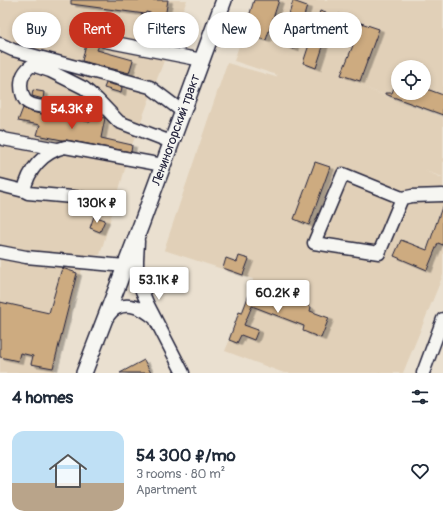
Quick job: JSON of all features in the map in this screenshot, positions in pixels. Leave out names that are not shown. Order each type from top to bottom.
[{"type":"main road","name":"Лениногорский тракт","points":[[84,373],[141,225],[224,0]]},
{"type":"street","points":[[0,44],[13,50],[150,87],[183,112]]},
{"type":"street","points":[[125,45],[202,60]]},
{"type":"street","points":[[100,103],[73,107],[44,107],[33,105],[26,102],[21,89],[23,74],[32,65],[50,71],[84,88],[100,103],[118,122],[172,142]]},
{"type":"street","points":[[0,137],[3,139],[57,149]]},
{"type":"street","points":[[24,191],[31,172],[43,157],[57,149],[65,147],[163,165]]},
{"type":"street","points":[[402,198],[380,253],[314,243],[344,174],[402,198],[443,194]]},
{"type":"street","points":[[0,185],[28,193],[83,198]]},
{"type":"street","points":[[141,225],[138,237],[136,260],[138,277],[145,298],[184,373]]},
{"type":"street","points":[[0,252],[26,257],[125,266]]},
{"type":"street","points":[[103,324],[109,315],[117,308],[128,306],[144,310],[159,324]]},
{"type":"street","points":[[423,373],[443,319]]},
{"type":"shaded area","points":[[0,0],[187,0],[182,12],[133,12],[133,48],[169,48],[132,145],[100,255],[87,256],[80,275],[53,373],[0,373]]},
{"type":"shaded area","points":[[254,0],[443,0],[443,116],[399,100],[431,100],[431,60],[391,60],[391,97],[357,85],[391,98],[391,100],[397,100],[443,117],[443,177],[425,171],[443,178],[443,275],[403,373],[284,373],[225,351],[253,284],[253,279],[164,250],[227,63],[276,77],[277,75],[234,61],[238,48],[261,48],[261,12],[250,12]]},
{"type":"building","points":[[71,0],[168,0],[166,12],[133,12],[71,4]]},
{"type":"building","points":[[254,0],[279,0],[275,12],[269,12],[269,31],[266,40],[261,38],[261,12],[250,12]]},
{"type":"building","points":[[293,1],[307,6],[305,12],[290,12]]},
{"type":"building","points":[[362,23],[379,29],[360,81],[341,75],[352,48],[362,48]]},
{"type":"building","points":[[85,48],[98,48],[97,50],[133,60],[129,73],[82,61]]},
{"type":"building","points":[[308,48],[323,48],[316,68],[303,63]]},
{"type":"building","points":[[106,83],[122,87],[121,93],[104,88]]},
{"type":"building","points":[[33,90],[44,92],[43,99],[32,96]]},
{"type":"building","points":[[431,91],[443,95],[443,115],[402,100],[431,100]]},
{"type":"building","points":[[391,93],[391,96],[385,94]]},
{"type":"building","points":[[23,108],[41,114],[59,115],[90,122],[91,116],[105,118],[101,138],[132,145],[131,152],[37,135],[40,125],[18,121]]},
{"type":"building","points":[[315,162],[330,167],[309,225],[294,219]]},
{"type":"building","points":[[442,207],[443,245],[438,243],[427,270],[394,256],[401,240],[427,250]]},
{"type":"building","points":[[94,216],[105,220],[100,232],[90,228]]},
{"type":"building","points":[[239,256],[249,259],[243,275],[223,268],[226,258],[237,262]]},
{"type":"building","points":[[62,268],[77,273],[53,368],[31,364],[33,356],[20,353],[18,361],[0,357],[0,302],[49,313]]},
{"type":"building","points":[[253,284],[311,307],[310,311],[329,318],[321,338],[303,331],[304,326],[252,306],[244,325],[258,330],[254,340],[241,335],[237,343],[229,340],[239,312],[242,313]]},
{"type":"building","points":[[144,360],[151,373],[120,373]]}]
